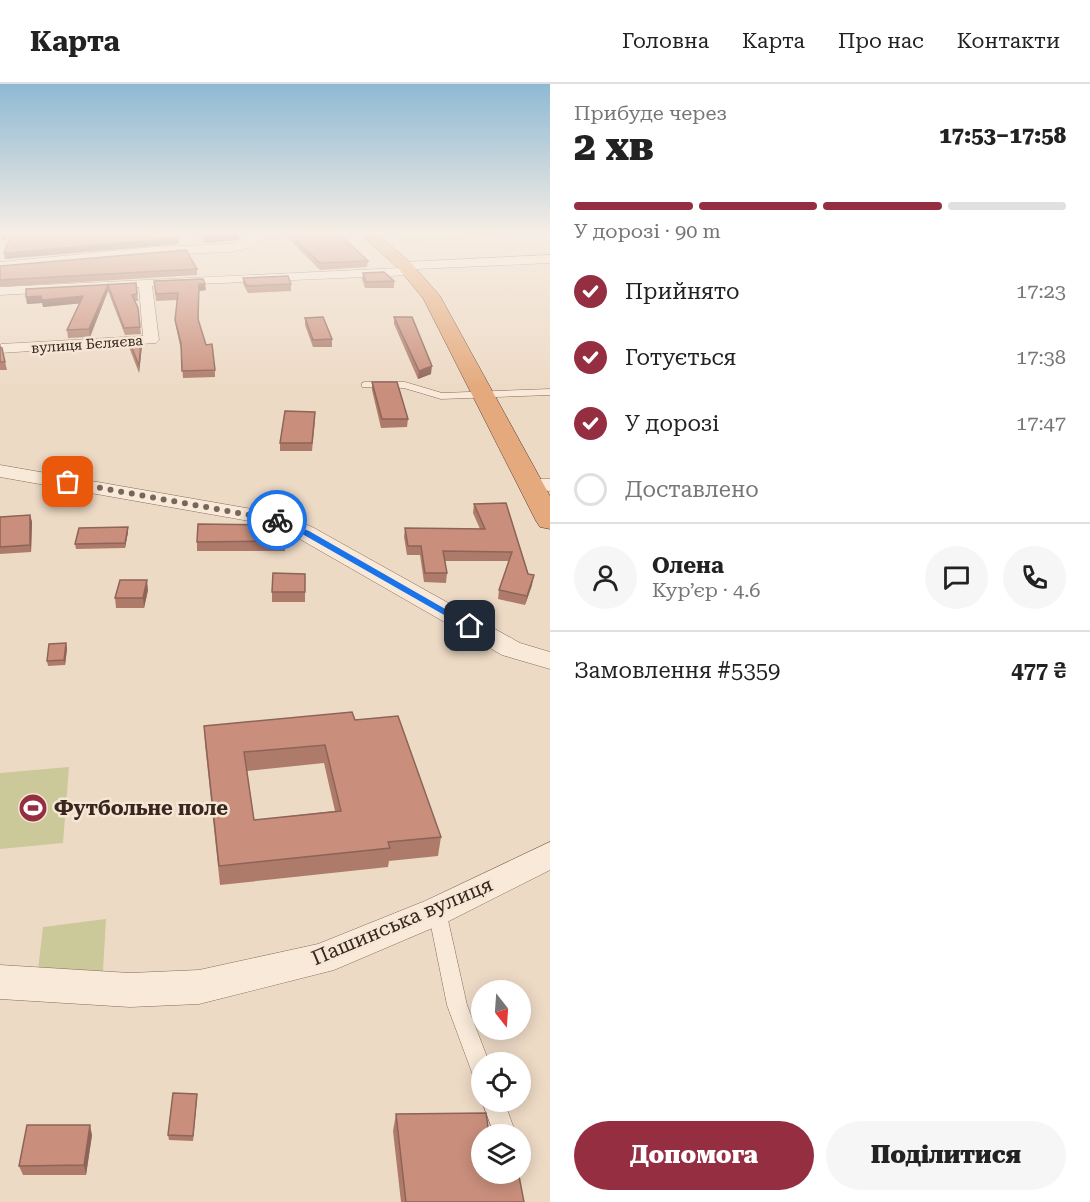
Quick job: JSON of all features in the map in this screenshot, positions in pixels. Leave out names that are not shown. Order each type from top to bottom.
[{"type":"highway","points":[[422,285],[431,296],[484,396],[540,485],[550,521]]},
{"type":"street","points":[[0,291],[95,285]]},
{"type":"street","name":"вулиця Бєляєва","points":[[1,349],[151,340],[146,285]]},
{"type":"street","points":[[0,471],[278,520],[306,533],[511,649],[550,661]]},
{"type":"street","name":"Пашинська вулиця","points":[[0,982],[130,990],[199,987],[321,959],[437,911],[550,855]]},
{"type":"lane","points":[[365,385],[405,385],[441,396],[550,392]]},
{"type":"lane","points":[[437,911],[457,1005],[475,1052]]},
{"type":"shaded area","name":"Футбольне поле","points":[[69,767],[63,843],[0,849],[0,773]]},
{"type":"shaded area","points":[[106,919],[103,971],[38,970],[43,927]]},
{"type":"building","points":[[108,285],[89,329],[67,330],[83,296],[42,300],[41,296],[26,297],[26,289]]},
{"type":"building","points":[[108,285],[136,285],[137,294],[132,295],[138,308],[140,327],[124,328]]},
{"type":"building","points":[[155,285],[199,285],[198,319],[206,345],[212,344],[215,370],[182,371],[181,343],[175,320],[178,293],[156,294]]},
{"type":"building","points":[[323,317],[332,339],[313,340],[305,318]]},
{"type":"building","points":[[394,317],[412,317],[432,366],[419,371]]},
{"type":"building","points":[[141,339],[139,366],[129,340]]},
{"type":"building","points":[[0,347],[2,348],[5,362],[0,362]]},
{"type":"building","points":[[372,382],[397,382],[408,419],[382,419]]},
{"type":"building","points":[[285,411],[315,412],[312,443],[280,443]]},
{"type":"building","points":[[506,503],[528,574],[534,575],[527,596],[499,590],[512,552],[443,551],[447,573],[425,573],[421,546],[408,546],[405,528],[485,529],[474,504]]},
{"type":"building","points":[[30,515],[30,545],[0,547],[0,517]]},
{"type":"building","points":[[198,524],[284,525],[285,541],[197,542]]},
{"type":"building","points":[[128,527],[125,543],[75,544],[79,528]]},
{"type":"building","points":[[273,573],[305,574],[305,592],[272,592]]},
{"type":"building","points":[[120,580],[147,580],[143,598],[115,598]]},
{"type":"building","points":[[66,643],[64,660],[47,661],[49,644]]},
{"type":"building","points":[[352,712],[355,720],[398,716],[441,837],[388,842],[390,848],[219,866],[204,726]],"holes":[[[325,745],[341,811],[254,820],[244,752]]]},
{"type":"building","points":[[173,1093],[197,1094],[193,1136],[168,1135]]},
{"type":"building","points":[[486,1113],[488,1124],[471,1124],[471,1184],[521,1184],[524,1202],[406,1202],[396,1114]]},
{"type":"building","points":[[27,1125],[90,1125],[84,1165],[19,1166]]},
{"type":"way so far","points":[[68,482],[277,520]]},
{"type":"place","name":"Футбольне поле","points":[[33,808]]},
{"type":"route","points":[[277,520],[306,533],[470,626]]}]
